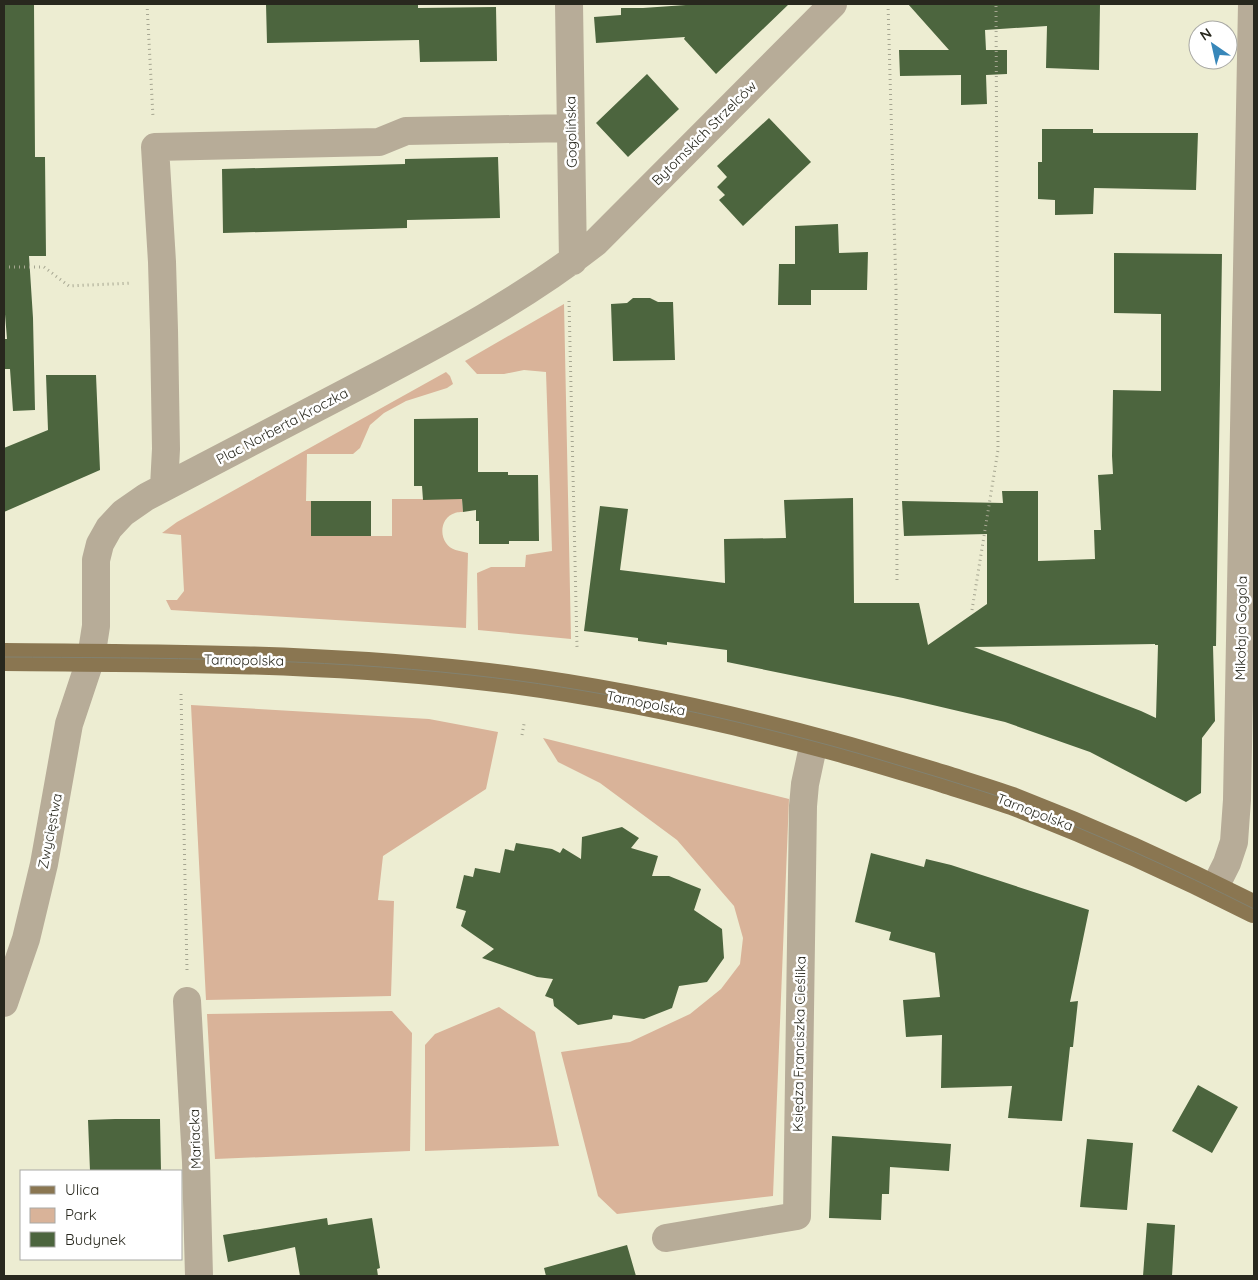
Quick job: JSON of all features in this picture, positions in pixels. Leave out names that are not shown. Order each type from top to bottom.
[{"type":"main road","name":"Tarnopolska","points":[[4,657],[287,661],[342,664],[471,675],[576,690],[658,705],[750,725],[882,760],[1009,800],[1159,862],[1254,909]]},
{"type":"street","name":"Gogolińska","points":[[570,4],[573,261]]},
{"type":"street","name":"Bytomskich Strzelców","points":[[573,261],[595,243],[833,4]]},
{"type":"street","name":"Mikołaja Gogola","points":[[1214,889],[1227,864],[1234,842],[1237,800],[1252,4]]},
{"type":"street","points":[[164,487],[166,449],[163,282],[155,147],[379,142],[406,131],[571,128]]},
{"type":"street","name":"Plac Norberta Kroczka","points":[[92,658],[96,626],[96,560],[100,544],[109,528],[123,513],[146,496],[409,359],[517,299],[573,261]]},
{"type":"street","name":"Zwycięstwa","points":[[4,1003],[26,938],[44,864],[69,724],[92,658]]},
{"type":"street","name":"Księdza Franciszka Cieślika","points":[[666,1238],[797,1216],[803,806],[805,784],[814,742]]},
{"type":"street","name":"Mariacka","points":[[187,1001],[196,1152],[199,1276]]},
{"type":"path","points":[[147,4],[155,147]]},
{"type":"path","points":[[888,4],[896,290],[897,584]]},
{"type":"path","points":[[972,610],[998,450],[996,4]]},
{"type":"path","points":[[4,267],[44,267],[69,286],[163,282]]},
{"type":"path","points":[[569,293],[577,647]]},
{"type":"path","points":[[180,694],[187,1001]]},
{"type":"path","points":[[522,735],[524,724]]},
{"type":"green space","points":[[564,304],[571,639],[478,630],[477,573],[491,567],[525,567],[526,555],[552,551],[546,372],[524,370],[504,374],[477,374],[465,361]]},
{"type":"green space","points":[[446,372],[453,384],[447,388],[406,401],[384,413],[370,425],[360,448],[353,454],[307,454],[306,501],[311,501],[311,536],[392,536],[392,499],[462,499],[463,512],[456,513],[447,518],[442,530],[444,539],[450,547],[468,553],[466,628],[171,610],[166,600],[177,600],[184,591],[181,535],[162,533],[177,522]]},
{"type":"green space","points":[[191,705],[429,719],[498,732],[486,789],[383,856],[378,900],[394,901],[391,996],[206,1000]]},
{"type":"green space","points":[[543,738],[789,799],[773,1196],[617,1214],[598,1196],[561,1052],[630,1042],[690,1014],[721,989],[740,964],[743,938],[734,906],[677,840],[600,783],[558,762]]},
{"type":"green space","points":[[499,1007],[535,1032],[559,1146],[425,1151],[425,1045],[435,1034]]},
{"type":"green space","points":[[392,1011],[412,1033],[410,1151],[215,1159],[207,1014]]},
{"type":"building","points":[[4,4],[34,4],[35,157],[45,157],[46,256],[29,256],[33,318],[35,410],[13,411],[10,369],[4,369],[4,339],[7,339],[4,302]]},
{"type":"building","points":[[266,4],[418,4],[418,8],[496,7],[497,61],[420,62],[419,40],[267,43]]},
{"type":"building","points":[[700,4],[789,4],[716,74],[684,39],[685,37],[596,43],[594,17],[621,15],[621,8]]},
{"type":"building","points":[[908,4],[1100,4],[1099,70],[1046,68],[1047,26],[985,30],[986,50],[1007,50],[1007,74],[986,75],[987,104],[961,105],[961,75],[900,76],[899,50],[949,50]]},
{"type":"building","points":[[647,74],[679,109],[628,157],[596,123]]},
{"type":"building","points":[[769,118],[811,162],[743,226],[719,200],[725,195],[717,187],[727,177],[717,166]]},
{"type":"building","points":[[1042,129],[1093,129],[1093,133],[1198,133],[1196,190],[1094,188],[1093,214],[1055,215],[1055,200],[1038,199],[1038,162],[1042,162]]},
{"type":"building","points":[[498,157],[500,218],[407,220],[407,228],[223,233],[222,169],[405,164],[405,159]]},
{"type":"building","points":[[838,224],[839,253],[868,252],[867,290],[811,290],[811,305],[778,305],[779,264],[795,264],[795,226]]},
{"type":"building","points":[[1114,253],[1222,254],[1216,646],[1213,646],[1215,721],[1202,738],[1201,793],[1186,802],[1090,752],[1005,722],[903,698],[727,662],[727,650],[667,642],[667,645],[638,641],[638,638],[584,631],[600,506],[628,509],[620,570],[725,583],[724,539],[786,538],[784,500],[853,498],[854,603],[919,603],[928,645],[987,604],[987,534],[904,536],[902,501],[1003,503],[1002,491],[1038,491],[1038,561],[1095,559],[1094,530],[1101,530],[1098,475],[1113,474],[1113,390],[1161,391],[1161,314],[1114,313]],"holes":[[[1158,645],[1156,718],[974,647]]]},
{"type":"building","points":[[633,298],[650,298],[658,302],[673,302],[675,360],[613,361],[611,304],[627,303]]},
{"type":"building","points":[[46,375],[96,375],[100,470],[4,512],[4,448],[48,430]]},
{"type":"building","points":[[478,418],[478,472],[538,475],[539,541],[479,544],[479,521],[476,521],[476,510],[463,512],[462,499],[423,500],[422,486],[414,486],[414,419]]},
{"type":"building","points":[[311,501],[371,501],[371,536],[311,536]]},
{"type":"building","points":[[622,827],[639,838],[631,848],[658,856],[652,876],[669,876],[701,889],[694,910],[722,929],[724,958],[707,982],[679,986],[672,1008],[644,1019],[613,1015],[612,1019],[578,1025],[554,1006],[553,999],[545,996],[553,979],[537,977],[482,958],[494,949],[461,926],[466,911],[456,908],[464,875],[473,877],[475,868],[500,873],[505,849],[514,851],[516,843],[552,849],[560,853],[563,848],[581,859],[582,837]]},
{"type":"building","points":[[871,853],[924,867],[926,859],[951,865],[1089,910],[1070,1002],[1078,1001],[1073,1047],[1070,1047],[1062,1121],[1008,1118],[1012,1086],[941,1088],[942,1035],[906,1037],[903,1000],[940,997],[935,953],[889,940],[891,932],[855,922]]},
{"type":"building","points":[[1198,1085],[1238,1107],[1212,1153],[1172,1131]]},
{"type":"building","points":[[160,1119],[161,1170],[90,1170],[88,1120]]},
{"type":"building","points":[[832,1136],[951,1144],[949,1171],[890,1167],[889,1194],[882,1194],[881,1220],[829,1218]]},
{"type":"building","points":[[1087,1139],[1133,1143],[1127,1210],[1080,1207]]},
{"type":"building","points":[[327,1218],[328,1225],[372,1218],[380,1268],[377,1269],[378,1276],[300,1276],[295,1247],[228,1262],[223,1235]]},
{"type":"building","points":[[1147,1223],[1175,1225],[1172,1276],[1143,1276]]},
{"type":"building","points":[[627,1245],[636,1276],[546,1276],[544,1268]]},
{"type":"tram line","points":[[4,657],[237,660],[412,669],[516,680],[652,703],[832,746],[1003,798],[1134,852],[1254,909]]}]
